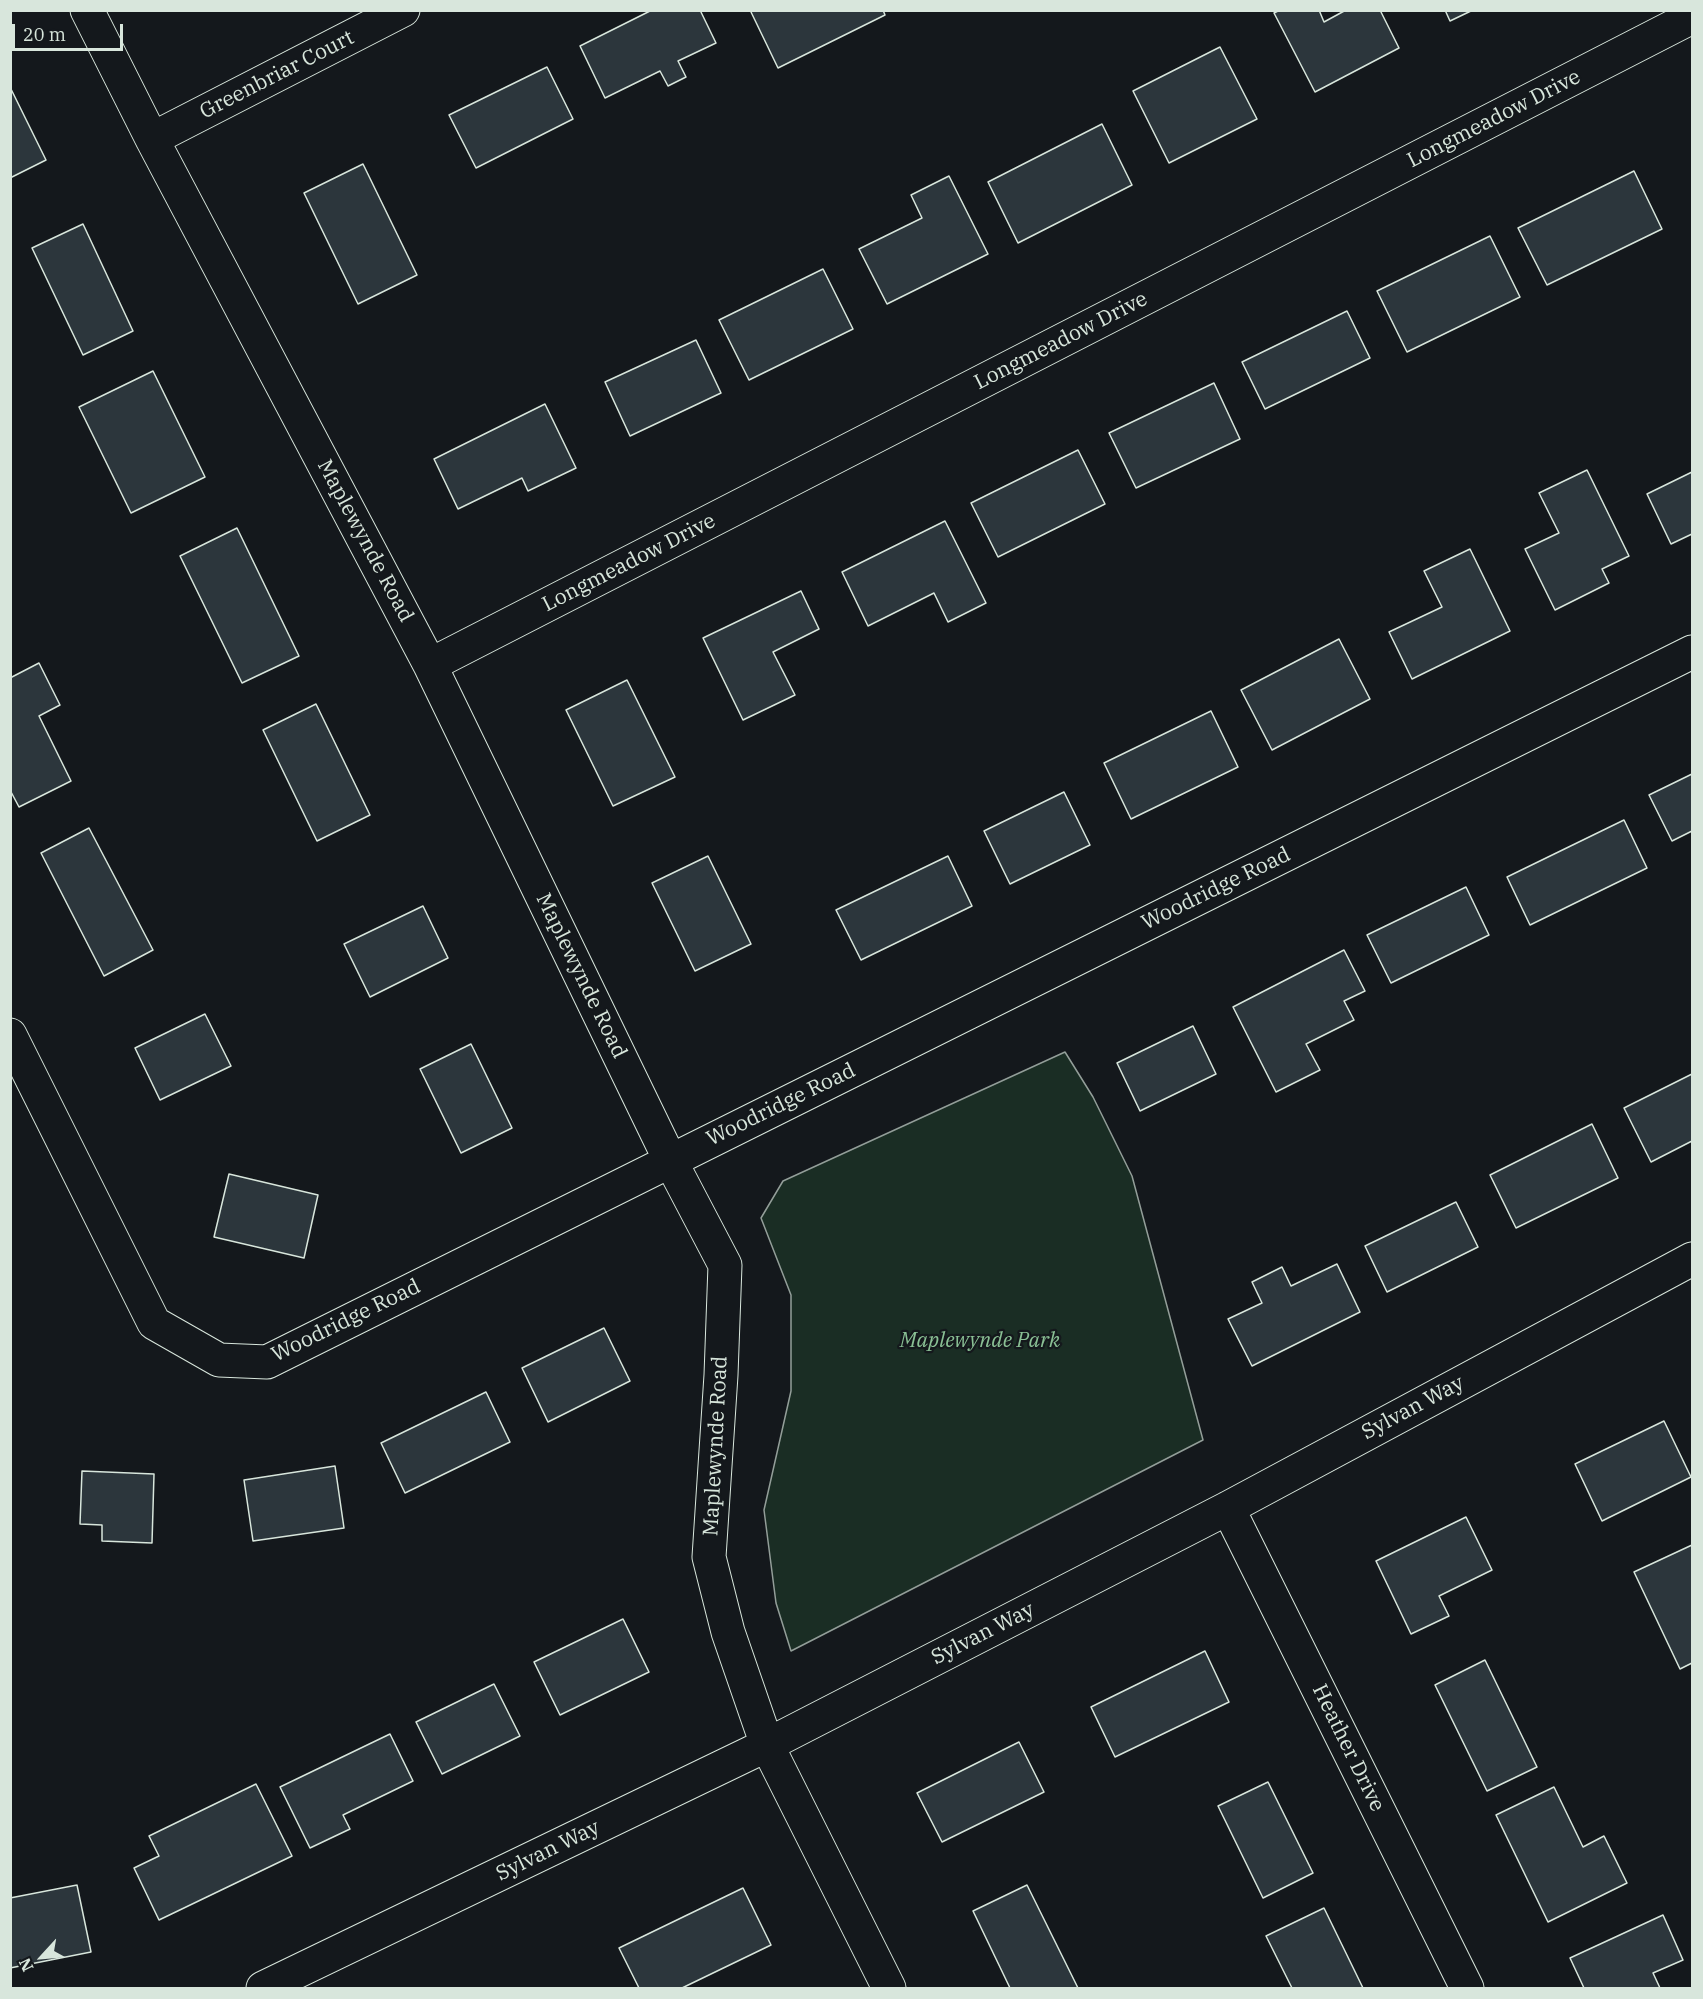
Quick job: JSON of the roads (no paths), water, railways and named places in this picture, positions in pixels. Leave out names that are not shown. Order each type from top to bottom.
[{"type":"street","name":"Maplewynde Road","points":[[87,10],[152,139],[430,665],[670,1160],[726,1265],[709,1557],[728,1632],[767,1745],[889,1989]]},
{"type":"street","name":"Greenbriar Court","points":[[152,139],[403,10]]},
{"type":"street","name":"Longmeadow Drive","points":[[430,665],[1692,17]]},
{"type":"street","name":"Woodridge Road","points":[[10,1035],[154,1323],[219,1360],[267,1362],[1692,652]]},
{"type":"street","name":"Sylvan Way","points":[[263,1989],[767,1745],[1228,1508],[1692,1259]]},
{"type":"street","name":"Heather Drive","points":[[1228,1508],[1467,1989]]},
{"type":"park label","name":"Maplewynde Park","points":[[980,1341]]}]
